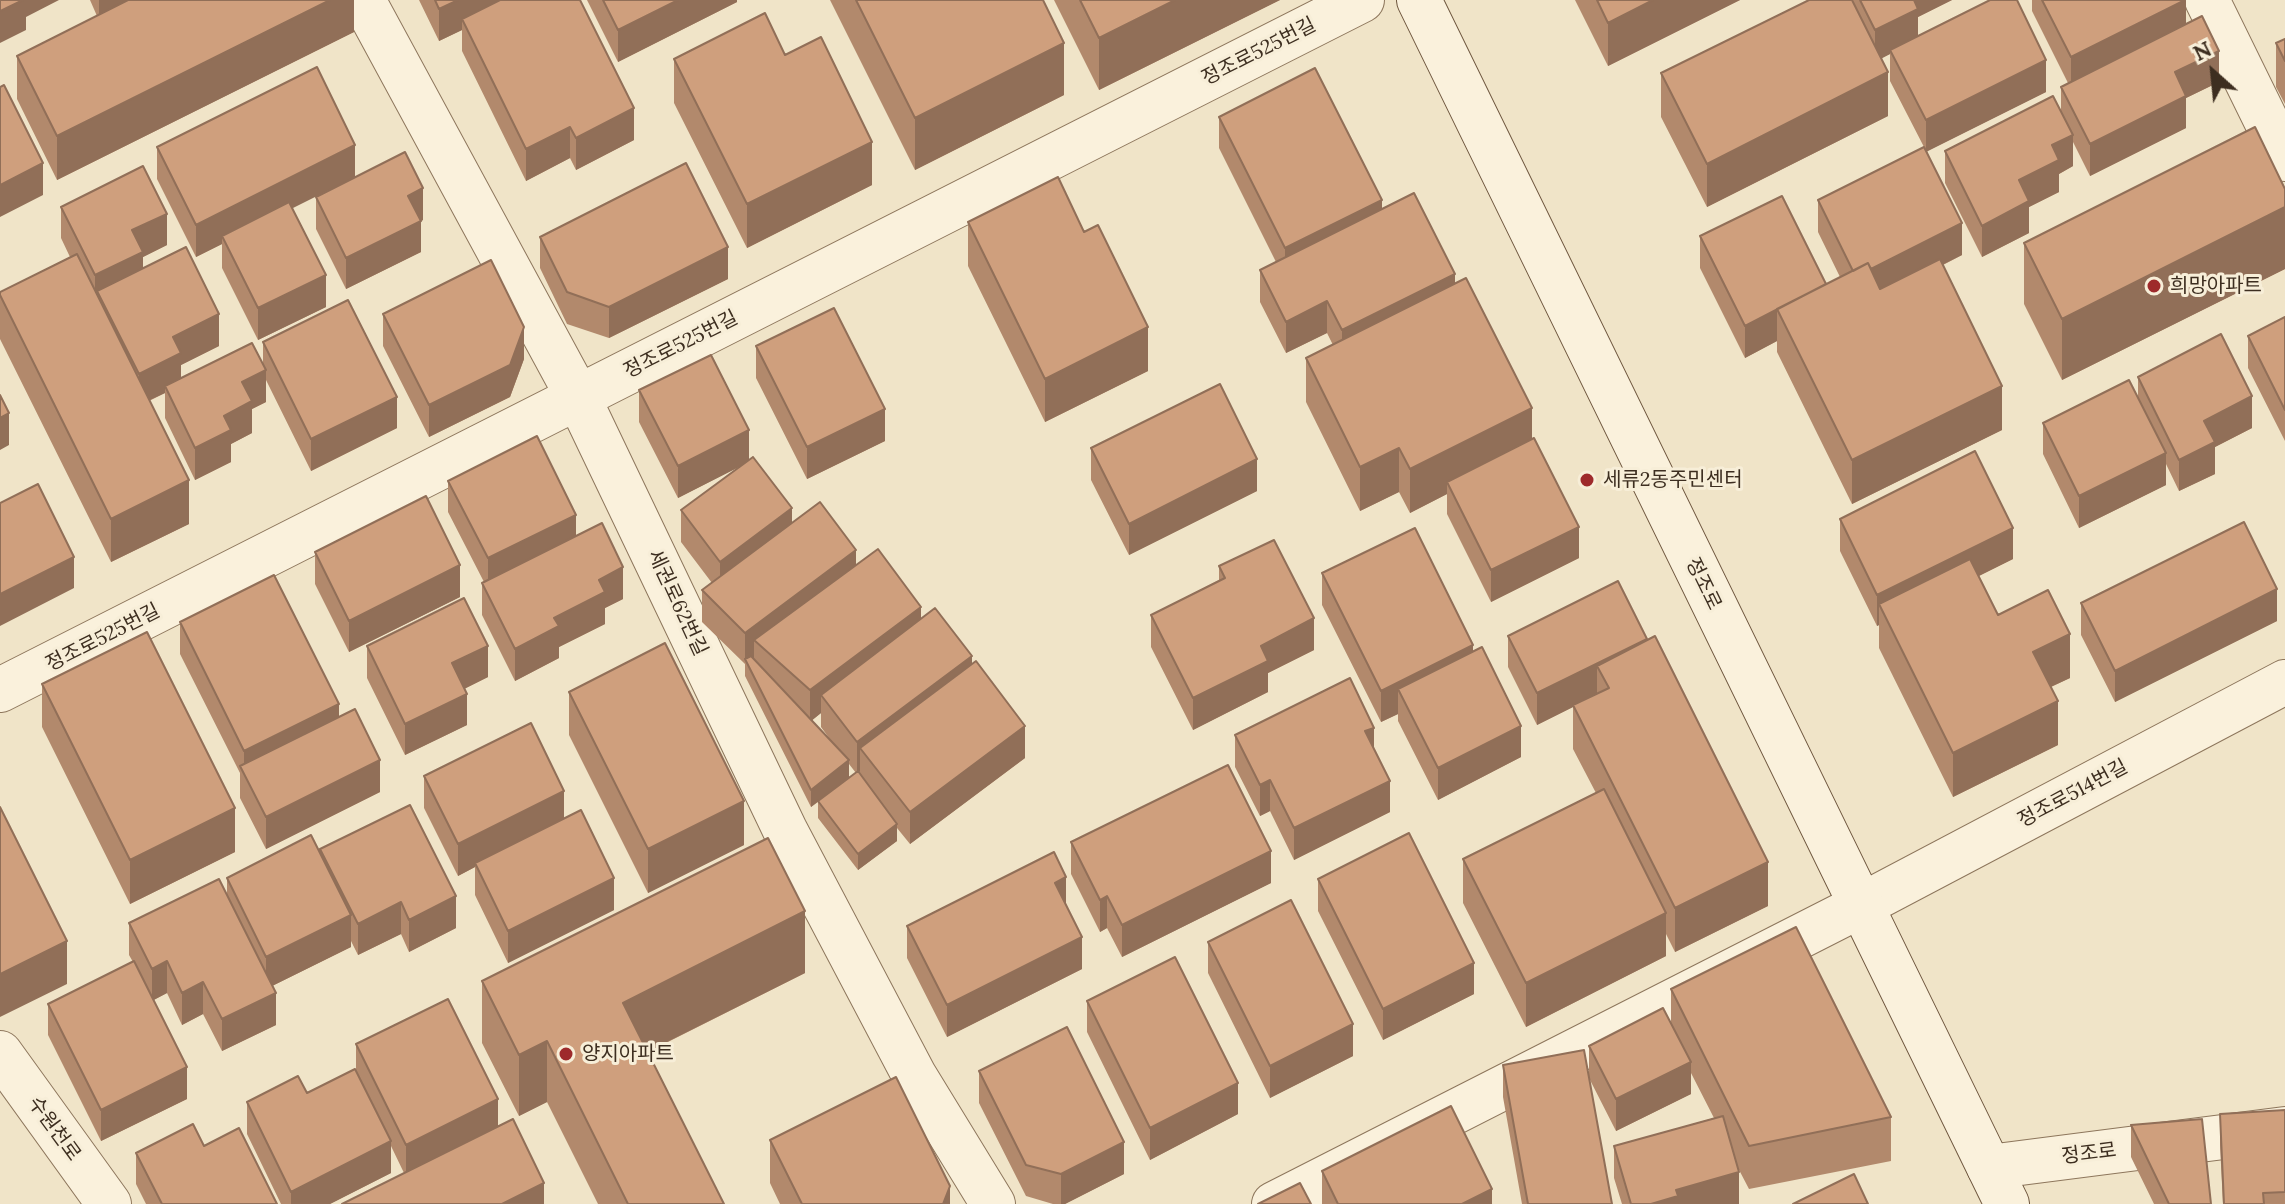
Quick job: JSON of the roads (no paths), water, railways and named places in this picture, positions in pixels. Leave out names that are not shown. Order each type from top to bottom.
[{"type":"street","name":"세권로62번길","points":[[363,0],[578,397],[785,830],[914,1075],[993,1204]]},
{"type":"street","name":"정조로525번길","points":[[0,690],[1362,0]]},
{"type":"street","name":"정조로","points":[[1419,0],[1998,1186],[2285,1129]]},
{"type":"street","points":[[2207,0],[2285,159]]},
{"type":"street","name":"정조로514번길","points":[[1274,1204],[1860,906],[2285,682]]},
{"type":"street","name":"수원천로","points":[[0,1053],[109,1204]]},
{"type":"place","name":"희망아파트","points":[[2154,286]]},
{"type":"place","name":"세류2동주민센터","points":[[1587,480]]},
{"type":"place","name":"양지아파트","points":[[566,1054]]}]
